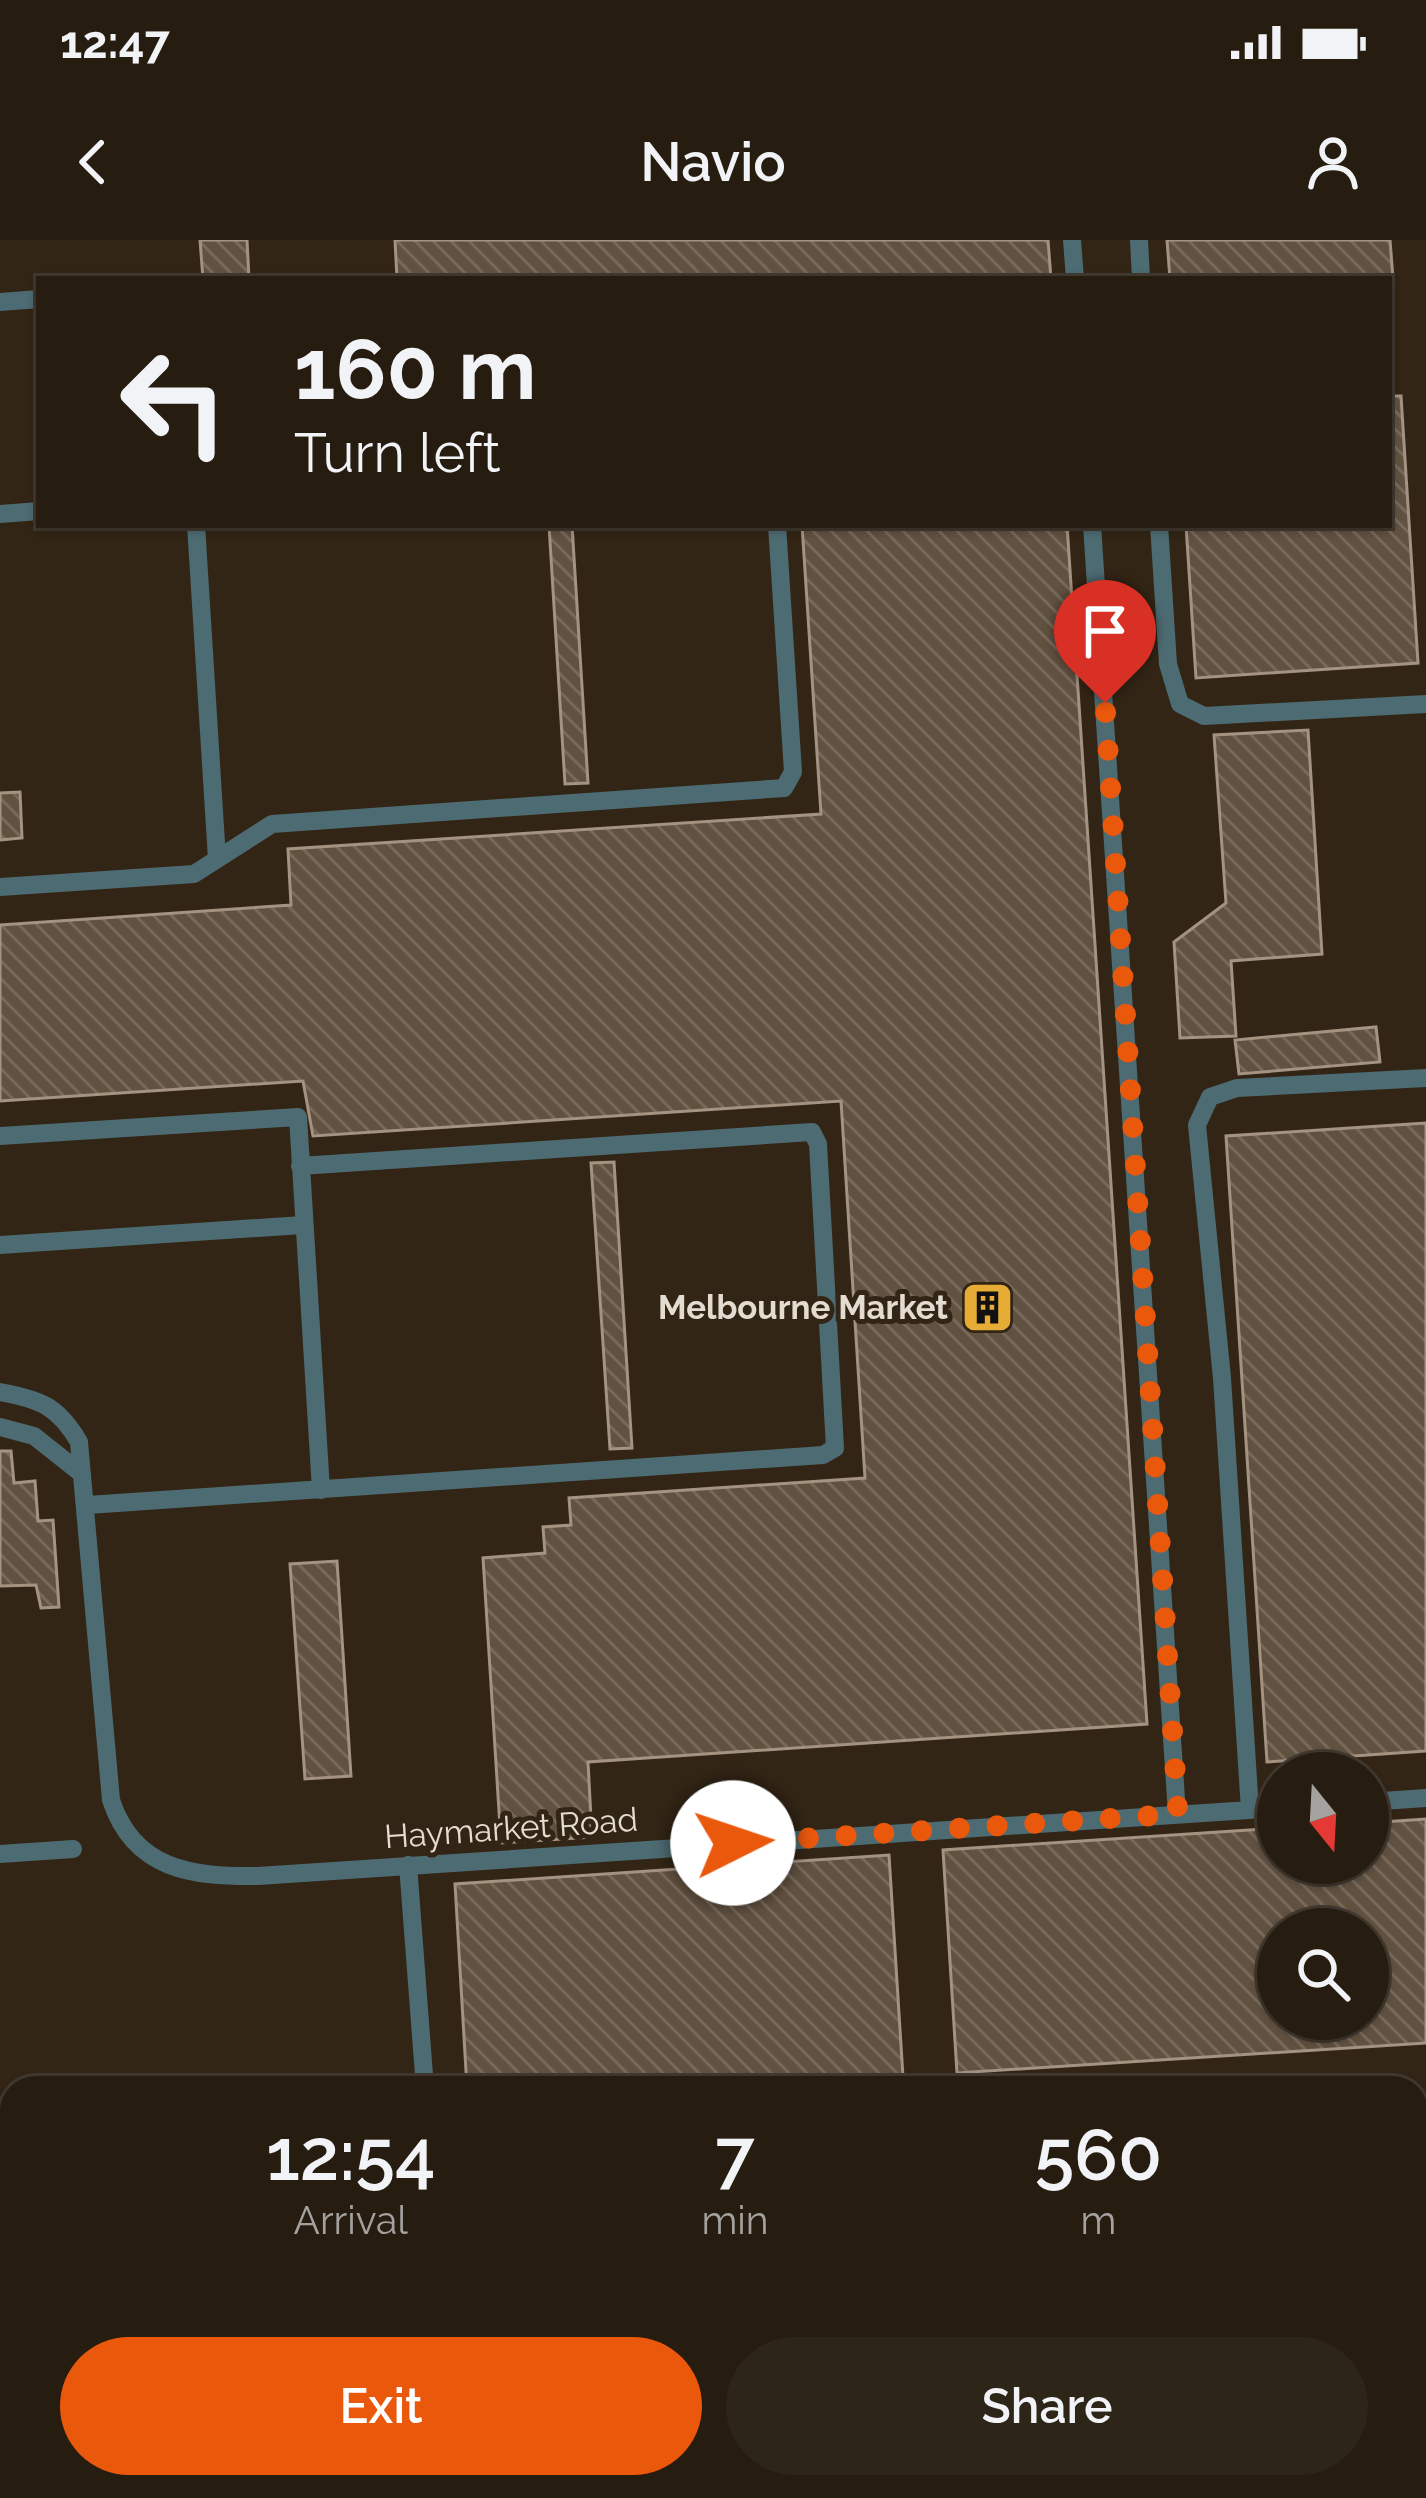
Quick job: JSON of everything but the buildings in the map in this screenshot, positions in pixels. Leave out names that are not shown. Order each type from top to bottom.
[{"type":"lane","points":[[1072,240],[1075,276]]},
{"type":"lane","points":[[1139,240],[1142,276]]},
{"type":"lane","points":[[0,302],[36,299]]},
{"type":"lane","points":[[0,514],[36,511]]},
{"type":"lane","points":[[196,528],[218,859]]},
{"type":"lane","points":[[0,886],[194,874],[272,824],[787,786],[793,772],[777,528]]},
{"type":"lane","points":[[1092,528],[1178,1814]]},
{"type":"lane","points":[[1159,528],[1168,664],[1180,704],[1204,716],[1426,704]]},
{"type":"lane","points":[[1250,1810],[1222,1378],[1197,1125],[1210,1097],[1238,1088],[1426,1078]]},
{"type":"lane","points":[[0,1136],[298,1117],[321,1490]]},
{"type":"lane","points":[[88,1505],[831,1452],[837,1439],[818,1144],[812,1132],[299,1166]]},
{"type":"lane","points":[[0,1245],[303,1225]]},
{"type":"lane","name":"Haymarket Road","points":[[0,1392],[43,1399],[64,1417],[79,1442],[110,1800],[134,1846],[160,1864],[227,1876],[1257,1810]]},
{"type":"lane","points":[[0,1427],[34,1436],[82,1474]]},
{"type":"lane","points":[[1389,1801],[1426,1798]]},
{"type":"lane","points":[[0,1854],[73,1849]]},
{"type":"lane","points":[[408,1865],[424,2076]]},
{"type":"place","name":"Melbourne Market","points":[[987,1307]]},
{"type":"route","points":[[733,1843],[1178,1814],[1105,703]]}]
